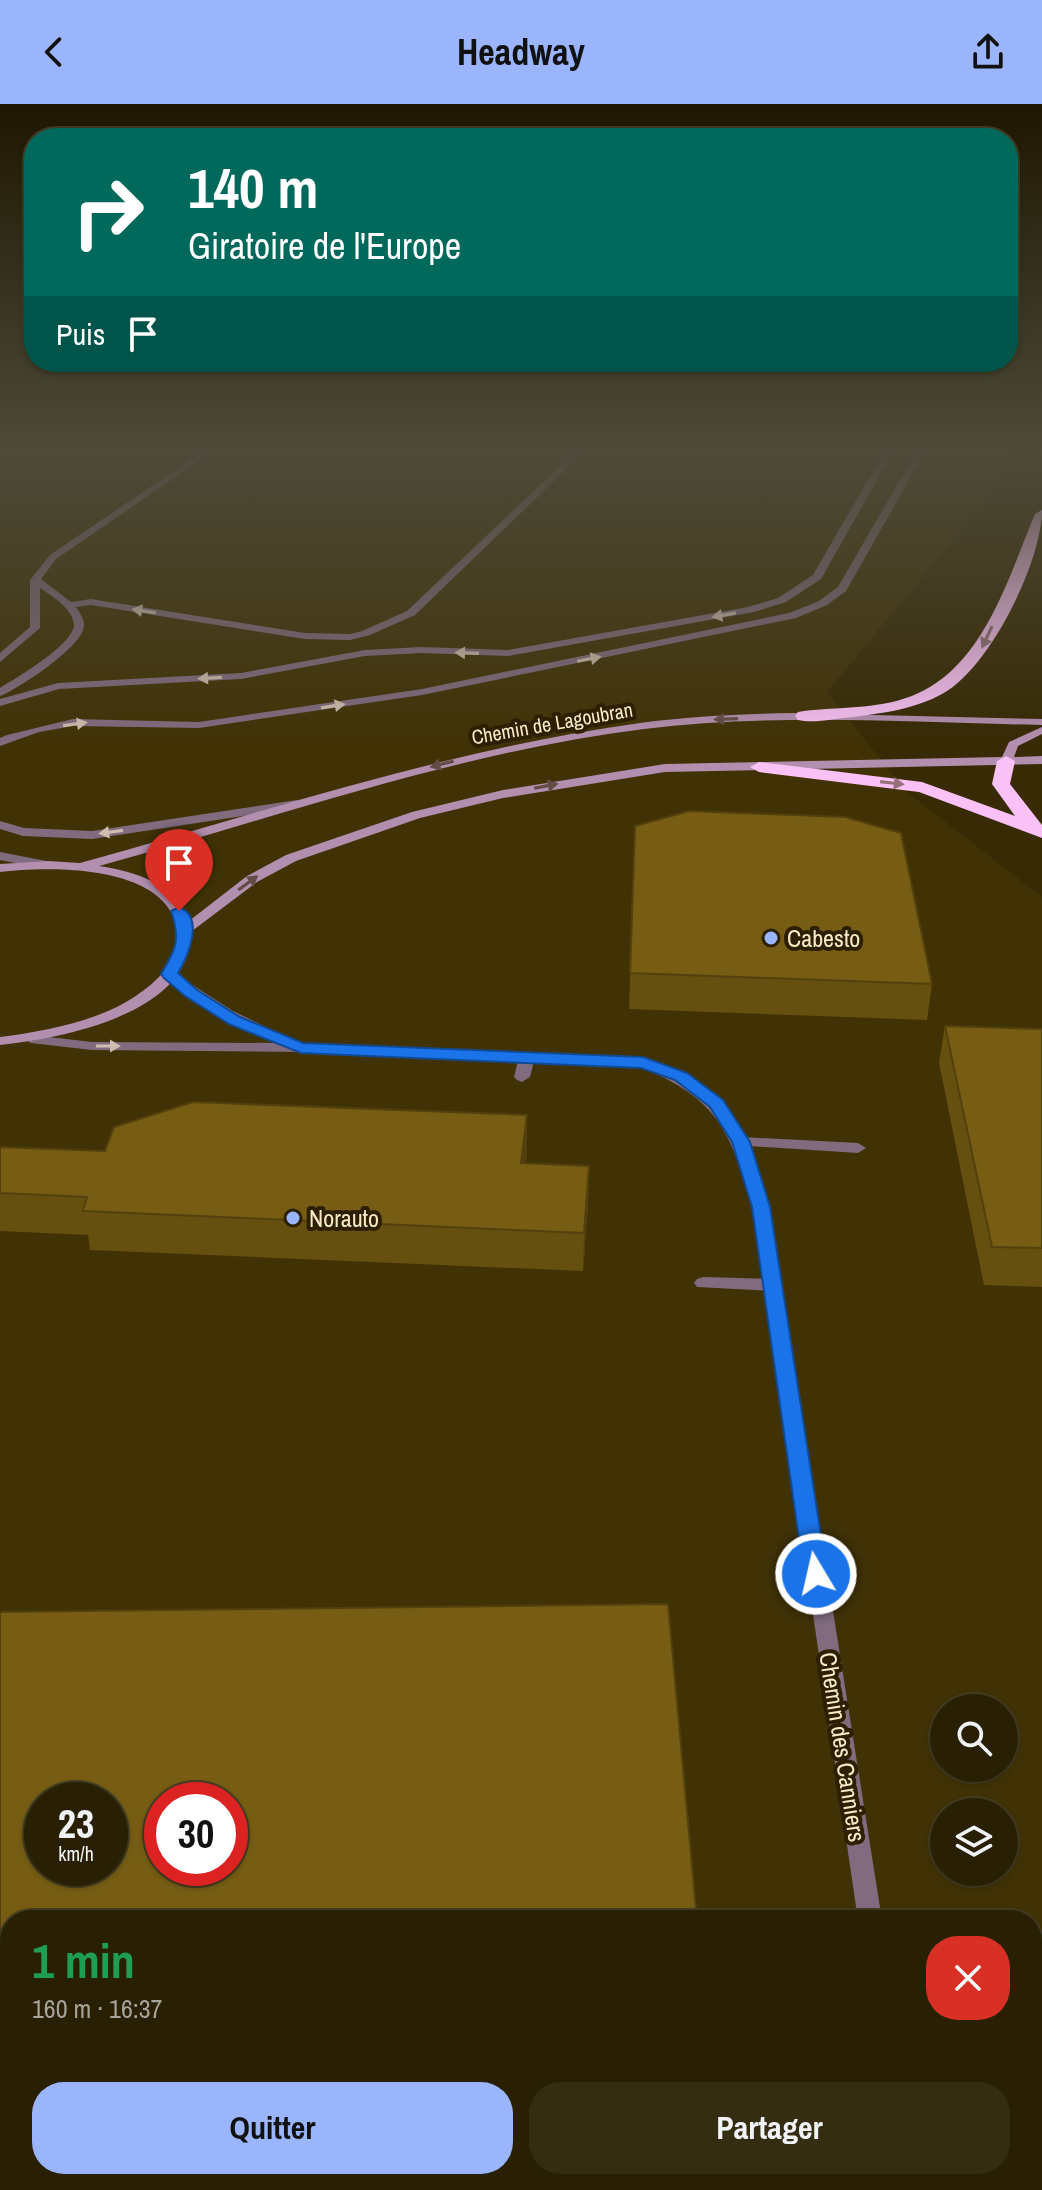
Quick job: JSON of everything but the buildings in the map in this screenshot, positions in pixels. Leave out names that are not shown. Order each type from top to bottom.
[{"type":"highway","points":[[804,716],[917,700],[958,675],[983,647],[1026,549]]},
{"type":"highway","points":[[1006,761],[1001,784],[1038,830]]},
{"type":"highway","points":[[759,767],[922,787],[1038,830]]},
{"type":"main road","name":"Chemin de Lagoubran","points":[[84,866],[298,803],[500,750],[576,736],[708,720],[804,716],[1042,722]]},
{"type":"main road","points":[[1006,761],[1013,744],[1042,730]]},
{"type":"main road","points":[[185,930],[252,879],[291,858],[416,815],[503,794],[665,768],[1042,760]]},
{"type":"main road","points":[[0,868],[41,864],[84,866],[143,882],[164,895],[179,911],[185,930],[182,952],[169,974],[136,1002],[88,1025],[31,1039],[0,1041]]},
{"type":"street","points":[[0,659],[35,628],[35,580],[53,557],[64,549]]},
{"type":"street","points":[[69,605],[91,602],[305,636],[334,637],[366,633],[411,613],[478,549]]},
{"type":"street","points":[[0,703],[58,686],[241,676],[365,653],[421,650],[508,653],[750,610],[782,600],[817,577],[833,549]]},
{"type":"street","points":[[0,742],[25,731],[96,721],[170,727],[199,725],[408,694],[792,616],[823,603],[842,589],[865,549]]},
{"type":"street","points":[[0,693],[67,647],[80,630],[69,605],[35,580]]},
{"type":"street","points":[[0,825],[23,832],[92,835],[298,803]]},
{"type":"street","points":[[0,856],[41,864]]},
{"type":"street","name":"Chemin des Canniers","points":[[169,974],[191,993],[234,1020],[301,1048]]},
{"type":"street","name":"Chemin des Canniers","points":[[31,1039],[92,1046],[301,1048],[643,1063],[681,1076],[717,1104],[741,1142],[761,1207],[868,1910]]},
{"type":"street","points":[[522,1077],[527,1057]]},
{"type":"street","points":[[741,1142],[858,1148]]},
{"type":"street","points":[[703,1283],[773,1285]]},
{"type":"shaded area","points":[[0,549],[945,549],[827,692],[907,792],[1042,897],[1042,1910],[0,1910]]},
{"type":"place","name":"Cabesto","points":[[771,938]]},
{"type":"place","name":"Norauto","points":[[293,1218]]},
{"type":"route","points":[[179,911],[185,930],[182,952],[169,974],[191,993],[234,1020],[301,1048],[643,1063],[681,1076],[717,1104],[741,1142],[761,1207],[816,1574]]}]
